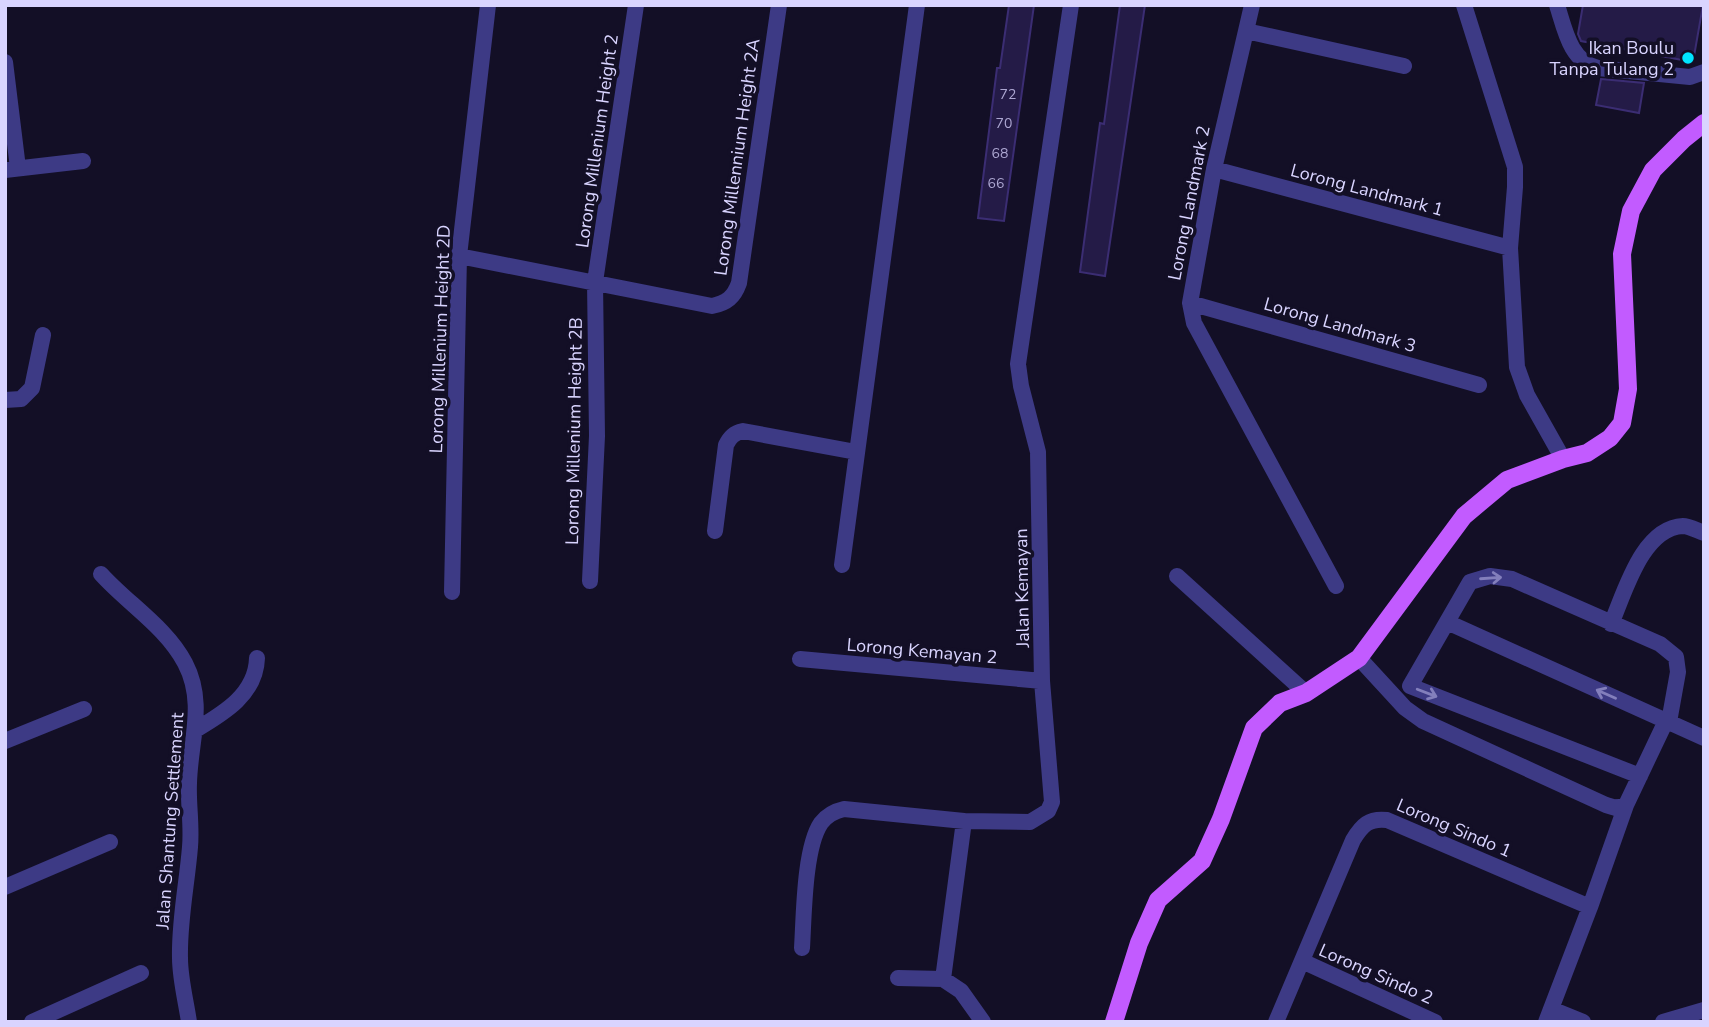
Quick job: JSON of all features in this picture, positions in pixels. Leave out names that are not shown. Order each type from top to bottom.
[{"type":"main road","points":[[1114,1022],[1139,943],[1158,900],[1202,861],[1222,819],[1254,728],[1280,703],[1306,693],[1359,658],[1464,516],[1507,480],[1587,453],[1610,438],[1622,423],[1628,389],[1622,254],[1631,211],[1653,170],[1704,123]]},
{"type":"street","name":"Lorong Millenium Height 2D","points":[[452,592],[459,256],[488,5]]},
{"type":"street","name":"Lorong Millenium Height 2","points":[[595,282],[636,5]]},
{"type":"street","name":"Lorong Millennium Height 2A","points":[[595,282],[712,306],[722,304],[735,293],[739,283],[779,5]]},
{"type":"street","points":[[842,565],[917,5]]},
{"type":"street","name":"Jalan Kemayan","points":[[802,948],[808,858],[820,823],[834,811],[844,809],[964,821],[1030,822],[1048,811],[1052,802],[1042,681],[1038,452],[1018,364],[1072,5]]},
{"type":"street","name":"Lorong Landmark 2","points":[[1252,5],[1213,169],[1190,303],[1195,323],[1336,586]]},
{"type":"street","points":[[1465,5],[1515,167],[1510,248],[1517,367],[1527,395],[1563,459]]},
{"type":"street","points":[[1557,5],[1576,55],[1587,65],[1690,77],[1704,72]]},
{"type":"street","points":[[1246,31],[1404,66]]},
{"type":"street","points":[[5,62],[12,169],[83,161]]},
{"type":"street","name":"Lorong Landmark 1","points":[[1213,169],[1510,248]]},
{"type":"street","points":[[459,256],[595,282]]},
{"type":"street","name":"Lorong Millenium Height 2B","points":[[590,581],[597,436],[595,282]]},
{"type":"street","name":"Lorong Landmark 3","points":[[1190,303],[1479,385]]},
{"type":"street","points":[[5,400],[21,399],[32,388],[43,335]]},
{"type":"street","points":[[715,531],[726,445],[736,433],[743,431],[856,452]]},
{"type":"street","points":[[1611,624],[1643,553],[1659,534],[1684,526],[1704,533]]},
{"type":"street","name":"Jalan Shantung Settlement","points":[[101,575],[161,631],[180,655],[195,688],[197,729],[189,770],[190,846],[180,960],[189,1022]]},
{"type":"street","points":[[1177,576],[1306,693]]},
{"type":"street","points":[[1583,1022],[1548,1015],[1626,805],[1640,776],[1664,725],[1669,722],[1678,672],[1676,657],[1660,644],[1512,579],[1490,576],[1470,582],[1410,686],[1640,776]]},
{"type":"street","points":[[1447,622],[1704,738]]},
{"type":"street","points":[[197,729],[235,704],[253,679],[257,658]]},
{"type":"street","points":[[1359,658],[1405,708],[1423,721],[1606,805],[1616,808],[1626,805]]},
{"type":"street","name":"Lorong Kemayan 2","points":[[800,660],[1042,681]]},
{"type":"street","points":[[5,741],[83,709]]},
{"type":"street","name":"Lorong Sindo 1","points":[[1302,961],[1353,840],[1360,828],[1375,819],[1387,820],[1590,907]]},
{"type":"street","points":[[943,979],[964,821]]},
{"type":"street","points":[[5,887],[110,842]]},
{"type":"street","points":[[1276,1022],[1302,961]]},
{"type":"street","name":"Lorong Sindo 2","points":[[1302,961],[1435,1022]]},
{"type":"street","points":[[32,1022],[141,973]]},
{"type":"street","points":[[898,978],[943,979],[961,991],[983,1022]]},
{"type":"street","points":[[1663,1022],[1704,1010]]},
{"type":"building","points":[[1009,5],[1034,5],[1004,221],[978,218],[997,68],[1000,68]]},
{"type":"building","points":[[1120,5],[1145,5],[1105,276],[1080,272],[1100,123],[1104,124]]},
{"type":"building","points":[[1583,5],[1703,5],[1693,62],[1581,41],[1578,34]]},
{"type":"building","points":[[1601,79],[1644,83],[1639,113],[1596,105]]},
{"type":"place","name":"Ikan Boulu Tanpa Tulang 2","points":[[1688,58]]}]
